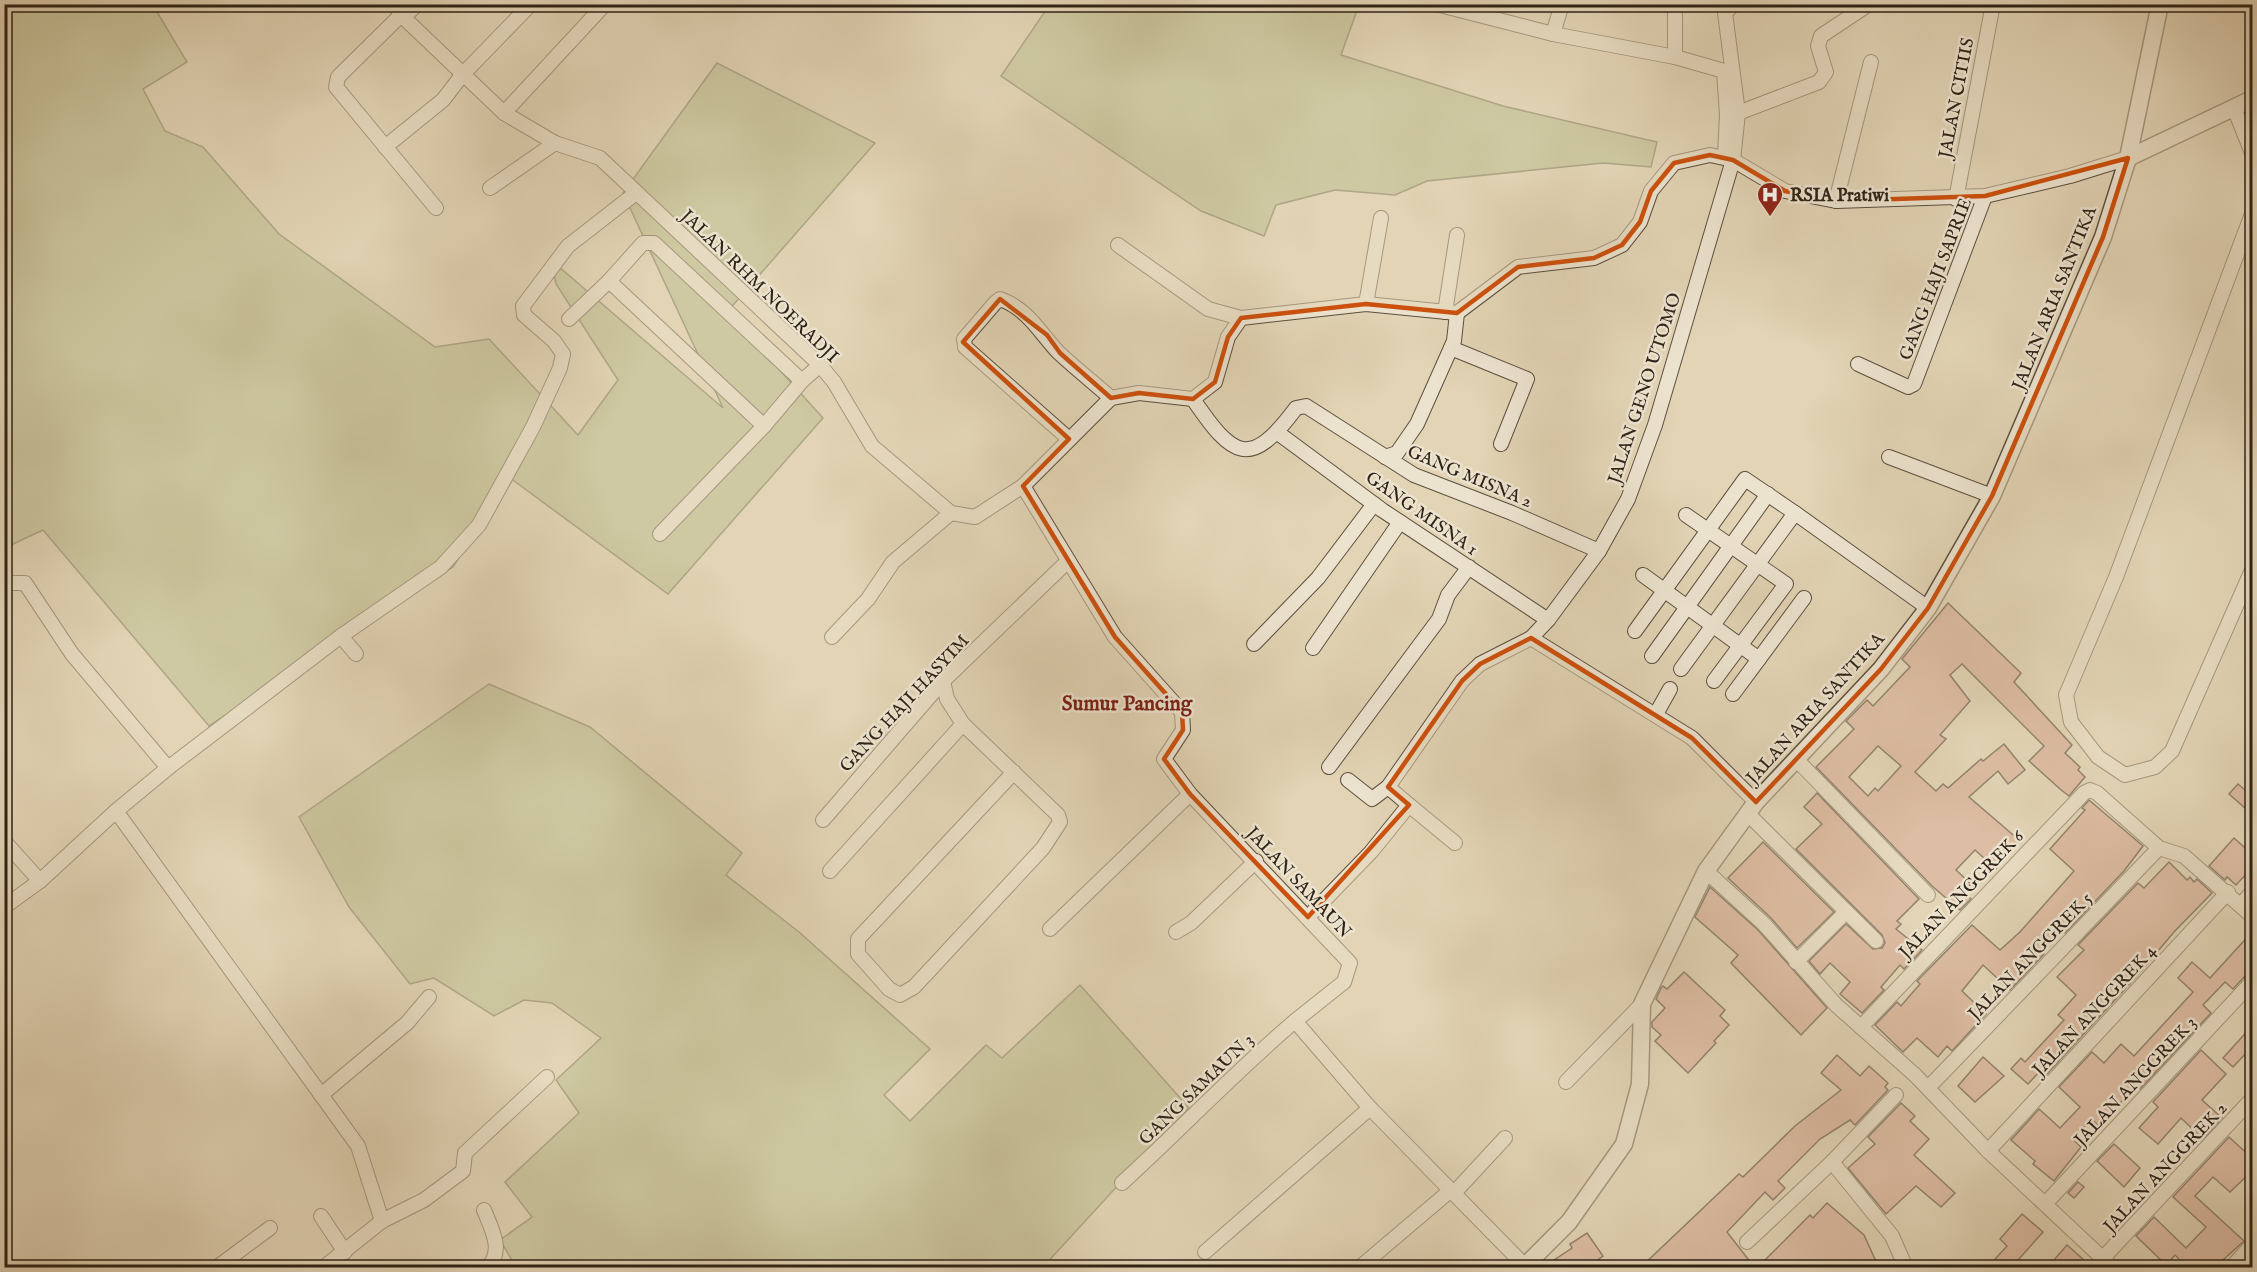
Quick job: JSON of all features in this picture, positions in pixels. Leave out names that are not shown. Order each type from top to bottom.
[{"type":"street","points":[[418,4],[399,12],[335,83],[340,94],[436,208]]},
{"type":"street","points":[[385,147],[443,100],[463,74],[531,4]]},
{"type":"street","points":[[504,113],[605,4]]},
{"type":"street","points":[[1436,4],[1553,34],[1675,57],[1729,70]]},
{"type":"street","points":[[1553,34],[1563,4]]},
{"type":"street","points":[[1675,4],[1675,57]]},
{"type":"street","points":[[1729,159],[1731,93],[1725,13],[1734,4]]},
{"type":"street","points":[[1738,113],[1819,82],[1826,72],[1818,46],[1821,36],[1869,4]]},
{"type":"street","name":"JALAN CITIIS","points":[[1956,199],[1993,4]]},
{"type":"street","name":"JALAN ARIA SANTIKA","points":[[1525,1267],[1569,1222],[1624,1144],[1640,1084],[1642,1004],[1706,871],[1752,808],[1881,669],[1928,608],[1992,496],[2103,237],[2128,158],[2160,4]]},
{"type":"street","name":"JALAN RHM NOERADJI","points":[[399,12],[504,113],[555,143],[600,158],[820,365],[834,382],[872,446],[951,513]]},
{"type":"street","points":[[1836,201],[1871,62]]},
{"type":"street","points":[[1729,159],[1738,113],[1731,93]]},
{"type":"street","points":[[1118,245],[1208,309],[1241,318],[1366,304],[1451,313],[1518,267],[1594,258],[1622,245],[1640,222],[1651,191],[1674,163],[1710,155],[1729,159],[1785,191],[1836,201],[1956,199],[1985,196],[2070,176],[2128,158],[2253,99]]},
{"type":"street","points":[[2234,108],[2253,153]]},
{"type":"street","points":[[490,188],[555,143]]},
{"type":"street","name":"JALAN GENO UTOMO","points":[[1388,787],[1462,681],[1480,664],[1531,638],[1548,620],[1599,551],[1628,499],[1655,425],[1729,159]]},
{"type":"street","points":[[4,907],[40,881],[116,811],[168,768],[341,636],[441,567],[479,525],[533,427],[560,368],[563,354],[554,340],[524,315],[523,306],[568,246],[636,193]]},
{"type":"street","name":"GANG HAJI SAPRIE","points":[[1858,364],[1898,384],[1908,387],[1914,384],[1985,196]]},
{"type":"street","points":[[2253,214],[2116,577],[2066,695],[2072,722],[2098,757],[2125,775],[2155,767],[2172,751],[2253,570]]},
{"type":"street","points":[[1366,304],[1382,218]]},
{"type":"street","points":[[1385,457],[1397,453],[1417,424],[1457,331],[1451,313],[1457,235]]},
{"type":"street","points":[[569,319],[644,243],[654,243],[802,381]]},
{"type":"street","points":[[609,281],[764,426]]},
{"type":"street","points":[[1069,439],[963,342],[980,318],[1000,299],[1035,324],[1060,353],[1111,398]]},
{"type":"street","points":[[832,637],[868,599],[893,562],[951,513],[975,517],[1023,486],[1111,398],[1139,393],[1192,399],[1215,382],[1228,337],[1241,318]]},
{"type":"street","points":[[1451,348],[1527,379],[1502,444]]},
{"type":"street","points":[[660,534],[764,426],[802,381],[820,365]]},
{"type":"street","points":[[1192,399],[1209,423],[1232,446],[1249,450],[1262,447],[1278,433]]},
{"type":"street","name":"GANG MISNA 2","points":[[1278,433],[1296,408],[1306,406],[1414,475],[1512,513],[1599,551]]},
{"type":"street","name":"GANG MISNA 1","points":[[1278,433],[1368,497],[1374,504],[1548,620]]},
{"type":"street","points":[[1889,457],[1992,496]]},
{"type":"street","points":[[1635,631],[1745,479],[1928,608]]},
{"type":"street","name":"JALAN SAMAUN","points":[[1023,486],[1067,562],[1115,637],[1182,712],[1183,730],[1164,759],[1190,794],[1256,861],[1350,963],[1344,982],[1295,1021]]},
{"type":"street","points":[[1652,656],[1768,494]]},
{"type":"street","points":[[1254,644],[1318,578],[1374,504]]},
{"type":"street","points":[[1681,669],[1755,564],[1795,513]]},
{"type":"street","points":[[1686,516],[1785,584],[1714,681]]},
{"type":"street","points":[[1313,648],[1400,522]]},
{"type":"street","name":"GANG HAJI HASYIM","points":[[823,820],[943,681],[1067,562]]},
{"type":"street","points":[[1329,767],[1439,619],[1448,595],[1469,567]]},
{"type":"street","points":[[1643,575],[1759,659]]},
{"type":"street","points":[[4,583],[25,583],[72,654],[168,768]]},
{"type":"street","points":[[1733,694],[1804,598]]},
{"type":"street","points":[[341,636],[356,654]]},
{"type":"street","points":[[1531,638],[1692,738],[1846,912],[1876,941]]},
{"type":"street","points":[[943,681],[947,699],[963,724],[1014,772],[1058,815],[1060,822],[1043,848],[914,987],[900,995],[889,989],[858,954],[858,939],[1014,772]]},
{"type":"street","points":[[1656,714],[1670,689]]},
{"type":"street","points":[[830,871],[963,724]]},
{"type":"street","points":[[1796,759],[1928,895]]},
{"type":"street","points":[[1348,780],[1372,799],[1388,787],[1455,843]]},
{"type":"street","name":"JALAN ANGGREK 6","points":[[1861,1027],[1934,947],[2084,793],[2090,790],[2097,793],[2159,848]]},
{"type":"street","points":[[1050,929],[1190,794]]},
{"type":"street","points":[[1308,916],[1371,852],[1409,805]]},
{"type":"street","points":[[116,811],[358,1146],[382,1221]]},
{"type":"street","points":[[4,841],[40,881]]},
{"type":"street","points":[[2159,848],[2184,856],[2253,916]]},
{"type":"street","name":"JALAN ANGGREK 5","points":[[1928,1088],[2159,848]]},
{"type":"street","points":[[1176,932],[1191,923],[1256,861]]},
{"type":"street","points":[[1706,871],[1764,924],[1796,962],[1861,1027],[1928,1088],[1988,1151],[2108,1263]]},
{"type":"street","name":"JALAN ANGGREK 4","points":[[1988,1151],[2228,892]]},
{"type":"street","points":[[2241,906],[2253,892]]},
{"type":"street","points":[[1796,962],[1846,912]]},
{"type":"street","name":"JALAN ANGGREK 3","points":[[2044,1204],[2253,982]]},
{"type":"street","points":[[321,1095],[393,1036],[419,1011],[429,997]]},
{"type":"street","points":[[1566,1082],[1642,1004]]},
{"type":"street","points":[[1295,1021],[1370,1108],[1525,1267]]},
{"type":"street","name":"GANG SAMAUN 3","points":[[1122,1184],[1184,1127],[1244,1065],[1295,1021]]},
{"type":"street","points":[[323,1268],[382,1221],[424,1200],[463,1171],[465,1153],[547,1077]]},
{"type":"street","points":[[1747,1242],[1832,1162],[1896,1095]]},
{"type":"street","name":"JALAN ANGGREK 2","points":[[2108,1263],[2253,1099]]},
{"type":"street","points":[[1205,1252],[1370,1108]]},
{"type":"street","points":[[1359,1268],[1452,1191],[1504,1138]]},
{"type":"street","points":[[1832,1162],[1892,1236],[1906,1268]]},
{"type":"street","points":[[484,1210],[497,1244],[492,1264],[487,1268]]},
{"type":"street","points":[[321,1216],[345,1252]]},
{"type":"street","points":[[216,1268],[270,1228]]},
{"type":"street","points":[[2231,1268],[2253,1245]]},
{"type":"highlighted area","points":[[1710,155],[1733,160],[1785,191],[1836,201],[1985,196],[2128,158],[2103,237],[1992,496],[1928,608],[1881,669],[1756,802],[1692,738],[1531,638],[1480,664],[1462,681],[1388,787],[1409,805],[1308,917],[1190,794],[1164,759],[1183,730],[1182,712],[1115,637],[1023,486],[1069,439],[963,342],[1000,299],[1047,335],[1060,353],[1111,398],[1139,393],[1193,399],[1215,382],[1228,337],[1241,318],[1366,304],[1457,313],[1518,267],[1594,258],[1622,245],[1640,222],[1651,191],[1674,163]]},
{"type":"green space","points":[[1050,4],[1359,5],[1341,55],[1503,106],[1657,142],[1651,167],[1603,163],[1427,181],[1395,195],[1335,190],[1276,205],[1264,236],[1201,211],[1001,76]]},
{"type":"green space","points":[[4,5],[153,5],[187,62],[143,89],[165,131],[203,147],[279,234],[435,347],[489,339],[578,435],[618,380],[556,284],[551,260],[723,408],[623,193],[717,63],[875,143],[727,312],[823,418],[668,594],[510,478],[453,567],[209,726],[43,530],[11,545],[5,537]]},
{"type":"green space","points":[[489,684],[590,727],[742,853],[726,875],[799,932],[930,1049],[884,1095],[910,1121],[986,1045],[1002,1058],[1080,985],[1189,1108],[1043,1267],[516,1267],[500,1240],[532,1217],[505,1182],[579,1113],[556,1080],[601,1038],[552,1003],[524,1000],[494,1016],[434,978],[410,984],[349,907],[299,817]]},
{"type":"building","points":[[1948,603],[2021,673],[2014,682],[2072,745],[2065,753],[2080,767],[2078,770],[2085,777],[2069,796],[2029,761],[2044,746],[1962,664],[1950,675],[1970,701],[1940,735],[1946,739],[1915,772],[1936,791],[1943,784],[1948,788],[1981,759],[1983,761],[2004,744],[2025,770],[2008,784],[1998,771],[1969,797],[2019,840],[1996,869],[1975,850],[1956,870],[1971,884],[1964,892],[1971,899],[1960,910],[1932,886],[1816,767],[1854,729],[1846,721],[1867,700],[1873,706],[1910,667],[1902,659]],"holes":[[[1878,746],[1901,766],[1878,791],[1875,788],[1868,796],[1849,777]]]},
{"type":"building","points":[[2238,784],[2253,797],[2253,815],[2229,794]]},
{"type":"building","points":[[1817,793],[1919,899],[1897,921],[1901,924],[1896,929],[1922,950],[1904,969],[1900,965],[1881,987],[1884,990],[1862,1013],[1840,994],[1850,982],[1830,963],[1820,974],[1809,961],[1846,924],[1873,949],[1882,948],[1885,943],[1882,935],[1796,849],[1822,824],[1804,807]]},
{"type":"building","points":[[2089,800],[2143,846],[2124,871],[2065,933],[2062,930],[2041,951],[2044,954],[2010,990],[1983,965],[1962,991],[1986,1014],[1952,1051],[1947,1046],[1938,1057],[1917,1038],[1903,1052],[1875,1025],[1897,1002],[1901,1006],[1920,984],[1917,981],[1972,925],[2000,950],[2020,932],[2074,871],[2050,849],[2085,810],[2082,808]]},
{"type":"building","points":[[2234,838],[2253,855],[2253,867],[2236,885],[2227,877],[2225,880],[2209,866]]},
{"type":"building","points":[[1763,842],[1834,912],[1797,948],[1770,917],[1728,878]]},
{"type":"building","points":[[2169,862],[2187,880],[2190,877],[2194,882],[2197,879],[2212,893],[2046,1075],[2041,1070],[2028,1084],[2011,1069],[2021,1058],[2025,1062],[2064,1020],[2058,1015],[2076,995],[2057,977],[2084,950],[2078,945],[2138,883],[2144,888]]},
{"type":"building","points":[[1710,887],[1758,930],[1827,1008],[1801,1035],[1731,963],[1738,955],[1695,917]]},
{"type":"building","points":[[2253,931],[2253,973],[2245,976],[2233,989],[2225,982],[2203,1005],[2211,1013],[2140,1089],[2135,1086],[2100,1127],[2091,1119],[2073,1139],[2081,1147],[2054,1181],[2033,1164],[2035,1161],[2011,1140],[2039,1109],[2060,1128],[2080,1107],[2059,1087],[2092,1052],[2104,1063],[2121,1044],[2134,1056],[2193,992],[2178,978],[2192,962],[2210,978]]},
{"type":"building","points":[[1684,972],[1725,1010],[1720,1016],[1729,1025],[1714,1041],[1716,1043],[1688,1073],[1655,1041],[1661,1035],[1652,1027],[1652,1022],[1665,1008],[1656,999],[1661,988],[1663,986],[1667,989]]},
{"type":"building","points":[[2253,1025],[2253,1046],[2233,1067],[2223,1058]]},
{"type":"building","points":[[2201,1050],[2226,1074],[2202,1100],[2222,1118],[2203,1139],[2181,1118],[2158,1144],[2139,1128],[2158,1107],[2153,1102]]},
{"type":"building","points":[[1837,1055],[1860,1076],[1869,1066],[1888,1083],[1885,1087],[1888,1090],[1855,1125],[1850,1120],[1820,1139],[1778,1181],[1785,1188],[1773,1200],[1765,1192],[1727,1232],[1755,1268],[1640,1268],[1739,1174],[1743,1177],[1795,1126],[1841,1090],[1821,1073]]},
{"type":"building","points":[[1983,1057],[2004,1076],[1975,1102],[1958,1086]]},
{"type":"building","points":[[1901,1103],[1915,1116],[1910,1121],[1929,1139],[1914,1155],[1955,1193],[1941,1207],[1916,1186],[1886,1214],[1848,1168],[1875,1144],[1868,1137]]},
{"type":"building","points":[[2229,1137],[2253,1159],[2253,1170],[2230,1192],[2213,1177],[2195,1196],[2244,1241],[2214,1268],[2188,1268],[2175,1255],[2166,1265],[2136,1236],[2154,1217],[2186,1248],[2206,1227],[2173,1197]]},
{"type":"building","points":[[2114,1144],[2140,1168],[2124,1187],[2097,1161]]},
{"type":"building","points":[[2078,1182],[2084,1187],[2074,1198],[2068,1193]]},
{"type":"building","points":[[1827,1203],[1864,1235],[1879,1268],[1757,1268],[1810,1215],[1813,1218]]},
{"type":"building","points":[[2022,1214],[2043,1232],[2011,1268],[1987,1268],[2007,1246],[2000,1239]]},
{"type":"building","points":[[1587,1233],[1603,1256],[1586,1268],[1542,1268],[1572,1248],[1570,1244]]},
{"type":"building","points":[[2067,1245],[2093,1268],[2047,1268]]},
{"type":"place","name":"RSIA Pratiwi","points":[[1770,218]]},
{"type":"district","name":"Sumur Pancing","points":[[1127,703]]}]
